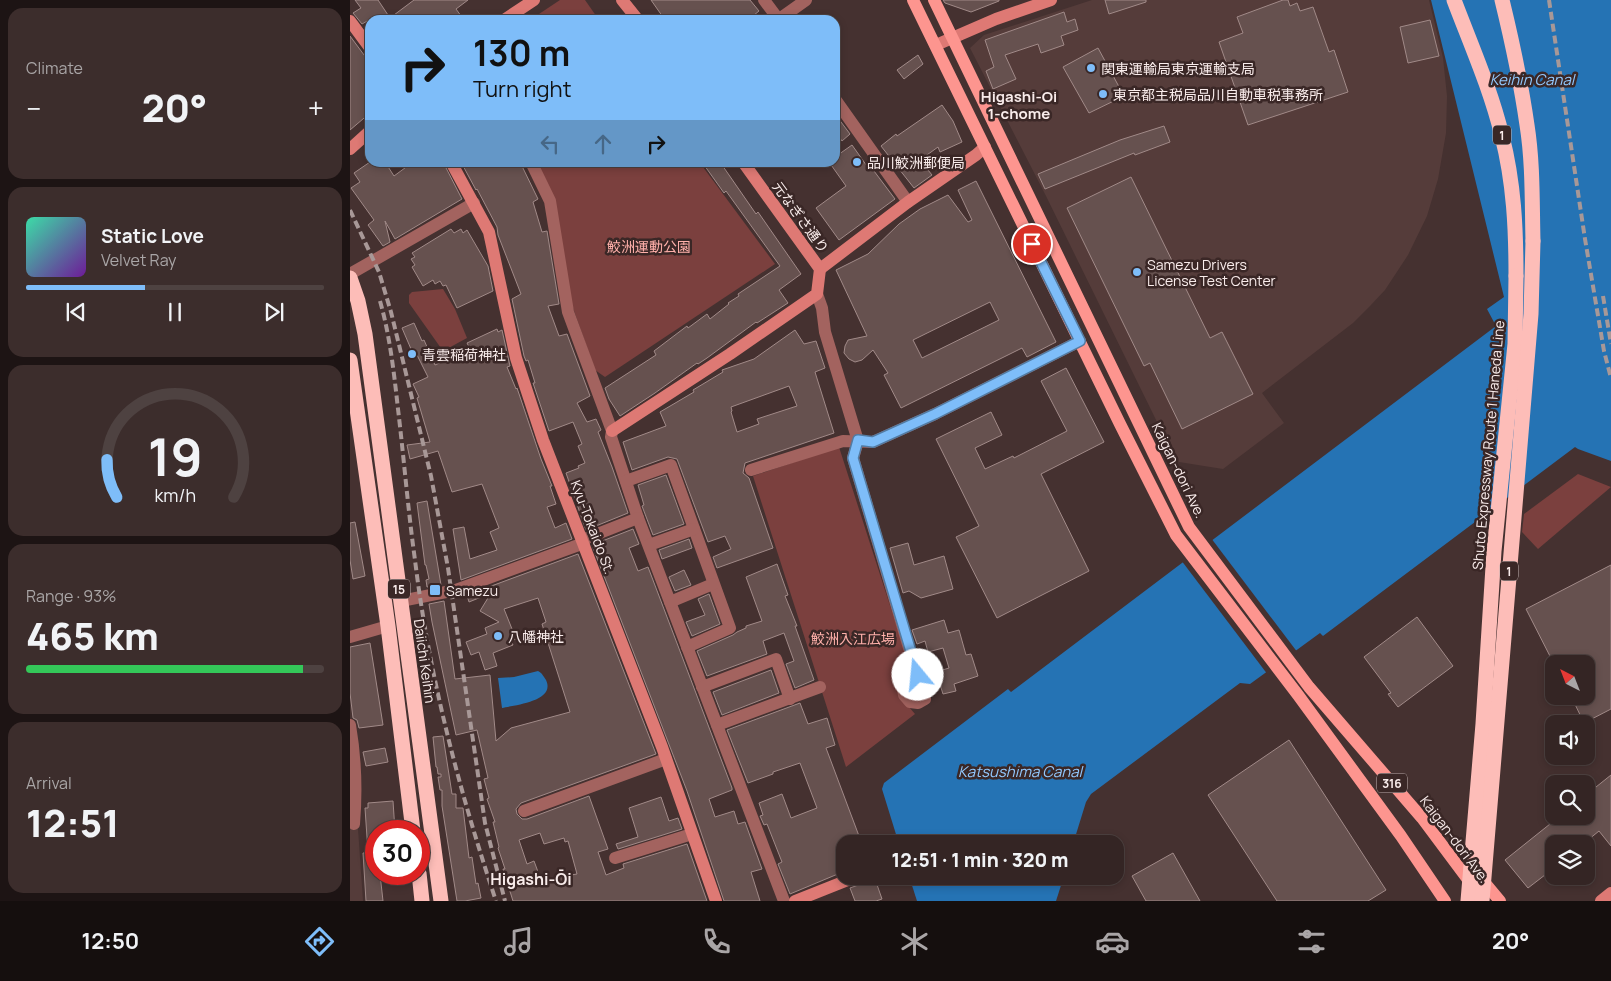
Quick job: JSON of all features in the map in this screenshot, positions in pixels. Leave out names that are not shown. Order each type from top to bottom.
[{"type":"highway","name":"Shuto Expressway Route 1 Haneda Line","points":[[1454,0],[1490,96],[1502,135],[1513,195],[1516,248],[1515,344],[1494,551],[1483,724],[1468,901]]},
{"type":"highway","name":"1","points":[[1482,901],[1531,314],[1533,265],[1528,126],[1519,71],[1502,0]]},
{"type":"highway","name":"Daiichi Keihin","points":[[350,278],[358,301],[365,334],[441,901]]},
{"type":"highway","name":"15","points":[[350,360],[388,626],[413,820]]},
{"type":"highway","points":[[420,885],[422,901]]},
{"type":"main road","name":"316","points":[[913,0],[1135,455],[1176,535],[1285,678],[1401,836],[1445,901]]},
{"type":"main road","name":"Kaigan-dori Ave.","points":[[934,0],[1189,527],[1296,670],[1422,818],[1447,850],[1482,901]]},
{"type":"main road","points":[[1422,818],[1460,856],[1500,901]]},
{"type":"street","points":[[512,15],[534,0]]},
{"type":"street","points":[[622,0],[634,15]]},
{"type":"street","points":[[764,0],[774,15]]},
{"type":"street","points":[[785,15],[806,0]]},
{"type":"street","points":[[936,45],[996,19],[1050,0]]},
{"type":"street","points":[[350,21],[365,41]]},
{"type":"street","points":[[840,106],[908,202]]},
{"type":"street","points":[[350,149],[365,136]]},
{"type":"street","points":[[820,269],[908,202],[985,147]]},
{"type":"street","name":"Kyu-Tokaido St.","points":[[454,167],[489,232],[516,358],[546,448],[666,759],[716,901]]},
{"type":"street","points":[[533,167],[550,201],[568,312],[612,431],[611,437],[638,518],[784,901]]},
{"type":"street","name":"元なぎさ通り","points":[[747,167],[820,269],[817,294]]},
{"type":"street","points":[[350,274],[474,203]]},
{"type":"street","points":[[612,431],[730,354],[817,294],[822,308],[825,332],[858,440],[853,458],[918,675]]},
{"type":"street","points":[[751,470],[843,440],[873,442],[935,414],[1080,341]]},
{"type":"street","points":[[626,481],[671,465],[730,628],[687,647]]},
{"type":"street","points":[[401,601],[456,590],[583,542],[638,518]]},
{"type":"street","points":[[649,545],[694,529]]},
{"type":"street","points":[[670,602],[714,584]]},
{"type":"street","points":[[350,637],[388,626]]},
{"type":"street","points":[[702,687],[776,659],[790,699]]},
{"type":"street","points":[[717,725],[820,687]]},
{"type":"street","points":[[350,725],[354,748],[357,792],[354,824]]},
{"type":"street","points":[[524,811],[666,759]]},
{"type":"street","points":[[615,858],[692,834]]},
{"type":"street","points":[[794,901],[836,885]]},
{"type":"street","points":[[1601,901],[1611,893]]},
{"type":"shaded area","points":[[1092,0],[1429,0],[1443,58],[1447,96],[1446,133],[1438,179],[1427,216],[1408,255],[1385,290],[1353,323],[1262,393],[1284,423],[1223,469],[1179,462],[1161,430],[1046,196],[970,48],[984,35]]},
{"type":"shaded area","points":[[350,829],[358,829],[363,901],[350,901]]},
{"type":"green space","points":[[560,0],[585,0],[596,15],[538,15]]},
{"type":"green space","name":"鮫洲運動公園","points":[[536,167],[703,167],[775,264],[605,377],[595,370],[573,308]]},
{"type":"green space","points":[[443,289],[455,309],[467,338],[443,351],[409,303],[409,295],[412,292]]},
{"type":"green space","name":"鮫洲入江広場","points":[[839,447],[912,674],[903,700],[915,714],[846,767],[753,476]]},
{"type":"green space","points":[[1578,474],[1611,487],[1538,549],[1522,532],[1524,514]]},
{"type":"water","name":"Katsushima Canal","points":[[1431,0],[1611,0],[1611,461],[1575,447],[1323,636],[1320,633],[1250,684],[1240,683],[1091,794],[1086,802],[1076,835],[896,835],[882,789],[884,783],[1008,689],[1011,692],[1496,326],[1487,309],[1504,297]]},
{"type":"water","points":[[538,671],[546,680],[548,687],[545,693],[533,701],[502,708],[498,678],[514,677]]},
{"type":"water","points":[[912,885],[1061,885],[1056,901],[917,901]]},
{"type":"pier","points":[[1211,538],[1298,653],[1268,675],[1181,560]]},
{"type":"building","points":[[355,0],[378,0],[388,15],[365,15],[365,22],[362,24],[353,13],[361,8]]},
{"type":"building","points":[[414,0],[468,0],[456,9],[460,15],[394,15]]},
{"type":"building","points":[[651,0],[750,0],[759,11],[754,15],[662,15]]},
{"type":"building","points":[[943,0],[999,1],[971,12],[945,3]]},
{"type":"building","points":[[1105,0],[1146,0],[1146,2],[1109,14]]},
{"type":"building","points":[[1283,0],[1288,0],[1290,6],[1297,3],[1300,11],[1313,7],[1329,52],[1334,50],[1348,92],[1248,125],[1219,42],[1243,33],[1237,17]]},
{"type":"building","points":[[1064,12],[1067,22],[1075,19],[1078,30],[1061,36],[1064,45],[1041,53],[1038,44],[1005,55],[1016,79],[993,89],[986,71],[994,67],[985,40]]},
{"type":"building","points":[[1430,20],[1439,56],[1408,63],[1400,27]]},
{"type":"building","points":[[350,36],[365,56],[365,117],[350,130]]},
{"type":"building","points":[[1098,48],[1124,96],[1089,113],[1063,67]]},
{"type":"building","points":[[918,55],[923,64],[904,79],[897,70]]},
{"type":"building","points":[[942,105],[953,121],[962,142],[940,152],[938,147],[920,160],[932,175],[914,188],[881,146],[896,134],[897,136]]},
{"type":"building","points":[[840,121],[850,134],[842,141],[840,138]]},
{"type":"building","points":[[1164,126],[1170,142],[1135,155],[1134,153],[1045,189],[1038,174],[1120,140]]},
{"type":"building","points":[[852,145],[869,169],[871,167],[895,199],[839,240],[816,208],[846,186],[833,167],[840,167],[840,153]]},
{"type":"building","points":[[365,165],[365,167],[388,167],[394,176],[406,167],[446,167],[462,199],[395,239],[385,221],[390,242],[383,246],[368,225],[374,220],[351,188],[360,182],[354,173]]},
{"type":"building","points":[[464,167],[522,167],[538,199],[533,202],[542,232],[547,231],[559,304],[548,306],[559,336],[567,334],[590,396],[577,403],[587,422],[596,419],[601,430],[598,432],[628,513],[586,530],[566,473],[579,468],[578,466],[585,463],[578,446],[582,444],[573,422],[549,431],[533,383],[535,383],[528,360],[526,361],[524,356],[512,299],[521,294],[498,235],[497,227]]},
{"type":"building","points":[[706,167],[723,167],[756,214],[758,212],[801,274],[779,290],[788,303],[756,322],[707,358],[620,416],[609,399],[605,388],[656,355],[654,351],[687,326],[688,328],[707,314],[710,319],[739,296],[738,294],[780,266],[726,191],[724,193]]},
{"type":"building","name":"Samezu Drivers License Test Center","points":[[1131,177],[1210,338],[1222,332],[1253,394],[1182,429],[1150,363],[1144,366],[1067,208]]},
{"type":"building","points":[[976,181],[1056,342],[1027,357],[1022,348],[901,408],[884,375],[888,373],[873,350],[862,360],[855,362],[844,353],[848,340],[867,336],[836,270],[868,254],[899,224],[920,209],[948,195],[968,222],[972,220],[958,190]],"holes":[[[990,302],[999,320],[922,358],[913,340]]]},
{"type":"building","points":[[451,229],[454,233],[461,229],[463,233],[467,230],[488,266],[493,291],[457,308],[446,285],[443,286],[440,281],[435,284],[433,280],[423,286],[412,267],[415,265],[411,259],[415,257],[412,253]]},
{"type":"building","points":[[414,323],[435,365],[470,349],[467,343],[497,329],[498,332],[502,330],[510,366],[507,367],[517,388],[552,486],[550,486],[556,504],[547,507],[555,528],[566,523],[572,539],[461,580],[453,529],[464,527],[470,559],[497,550],[490,532],[499,528],[482,484],[452,492],[438,451],[410,459],[407,445],[430,442],[417,398],[419,397],[413,384],[428,377],[417,355],[414,356],[402,328]]},
{"type":"building","points":[[795,330],[804,344],[816,341],[825,368],[815,372],[834,433],[745,463],[743,473],[749,478],[773,548],[717,568],[713,557],[731,549],[725,536],[708,542],[677,459],[668,457],[632,470],[623,442],[666,426],[660,412],[694,392],[693,390],[723,372],[722,370],[754,359]],"holes":[[[789,386],[797,406],[757,419],[759,424],[737,432],[731,412],[731,407]]]},
{"type":"building","points":[[1066,368],[1104,442],[1041,474],[1089,571],[997,618],[956,537],[979,526],[936,439],[991,412],[1002,435],[975,448],[985,469],[1013,456],[1014,458],[1067,431],[1041,381]]},
{"type":"building","points":[[666,475],[684,524],[653,535],[642,506],[644,505],[638,485]]},
{"type":"building","points":[[427,501],[441,585],[427,587],[426,580],[429,579],[425,565],[417,503]]},
{"type":"building","points":[[355,522],[365,576],[353,579],[350,560],[350,523]]},
{"type":"building","points":[[633,529],[639,544],[629,548],[638,571],[648,567],[732,788],[732,790],[709,799],[715,817],[734,811],[738,824],[745,822],[762,869],[751,872],[760,901],[724,901],[687,791],[592,545]]},
{"type":"building","points":[[689,539],[692,548],[662,559],[659,550]]},
{"type":"building","points":[[908,543],[914,565],[944,556],[953,589],[921,598],[909,591],[903,593],[890,548]]},
{"type":"building","points":[[578,554],[656,754],[521,803],[516,809],[517,814],[522,819],[527,819],[589,796],[608,849],[598,852],[606,875],[624,868],[623,864],[687,844],[707,901],[513,901],[498,848],[493,822],[495,822],[487,799],[489,798],[484,779],[488,778],[477,730],[456,735],[429,604],[444,601],[455,679],[490,675],[496,741],[511,728],[570,712],[542,624],[546,622],[538,598],[504,609],[516,639],[511,641],[513,645],[493,653],[497,666],[485,670],[479,652],[471,655],[466,642],[487,634],[485,628],[499,622],[480,611],[491,593],[469,602],[467,595]],"holes":[[[540,833],[544,844],[564,838],[565,842],[568,841],[577,874],[541,880],[534,861],[527,864],[519,840]]]},
{"type":"building","points":[[777,564],[788,595],[785,596],[797,626],[795,626],[814,680],[795,688],[786,664],[794,661],[784,633],[763,641],[767,654],[707,676],[697,651],[733,635],[746,628],[746,626],[762,621],[746,577]]},
{"type":"building","points":[[1611,565],[1611,709],[1595,717],[1595,715],[1580,715],[1575,705],[1595,705],[1595,655],[1549,655],[1526,609]]},
{"type":"building","points":[[684,570],[691,585],[675,591],[669,577]]},
{"type":"building","points":[[709,594],[720,624],[692,636],[686,622],[705,615],[698,599]]},
{"type":"building","points":[[1417,617],[1453,666],[1398,707],[1388,694],[1391,693],[1364,657]]},
{"type":"building","points":[[944,620],[948,633],[959,630],[966,655],[971,654],[978,676],[954,684],[956,691],[943,694],[936,672],[949,668],[943,648],[928,652],[925,641],[917,644],[912,630]]},
{"type":"building","points":[[370,643],[383,725],[359,728],[357,720],[353,718],[350,693],[350,647]]},
{"type":"building","points":[[771,670],[779,693],[722,715],[713,692]]},
{"type":"building","points":[[800,703],[808,724],[827,718],[835,745],[826,748],[859,835],[836,835],[836,875],[790,894],[778,864],[782,862],[767,824],[764,825],[760,816],[763,815],[759,803],[782,794],[791,818],[817,808],[800,763],[748,783],[727,730]]},
{"type":"building","points":[[443,736],[452,794],[456,794],[456,808],[463,808],[469,858],[472,857],[476,884],[478,883],[481,898],[465,901],[457,901],[442,806],[442,790],[440,790],[438,777],[441,777],[441,774],[438,774],[436,767],[433,737]]},
{"type":"building","points":[[1289,740],[1386,890],[1368,901],[1277,901],[1208,795]]},
{"type":"building","points":[[385,748],[388,762],[366,766],[363,752]]},
{"type":"building","points":[[1611,775],[1611,846],[1599,831],[1594,835],[1545,835],[1545,875],[1528,888],[1505,860],[1549,825],[1595,825],[1595,788]]},
{"type":"building","points":[[661,797],[669,821],[678,818],[682,829],[618,849],[616,844],[638,837],[629,808]]},
{"type":"building","points":[[393,801],[394,820],[366,820],[365,808],[368,808],[368,803]]},
{"type":"building","points":[[363,853],[365,853],[365,885]]},
{"type":"building","points":[[1173,853],[1200,901],[1146,901],[1132,876]]},
{"type":"building","points":[[365,885],[381,885],[383,901],[366,901]]},
{"type":"building","points":[[858,885],[877,885],[882,899],[876,901],[855,901],[850,888]]},
{"type":"railway","points":[[1549,0],[1585,239],[1604,351],[1611,378]]},
{"type":"railway","points":[[350,210],[379,272],[391,312],[431,476],[448,568],[485,823],[505,901]]},
{"type":"railway","points":[[1603,296],[1611,344]]},
{"type":"railway","points":[[380,301],[393,368],[413,541],[428,647],[458,775],[496,901]]},
{"type":"place","name":"関東運輸局東京運輸支局","points":[[1091,68]]},
{"type":"place","name":"東京都主税局品川自動車税事務所","points":[[1103,94]]},
{"type":"place","name":"品川鮫洲郵便局","points":[[857,162]]},
{"type":"place","name":"Samezu Drivers License Test Center","points":[[1137,272]]},
{"type":"place","name":"青雲稲荷神社","points":[[412,354]]},
{"type":"place","name":"Samezu","points":[[435,590]]},
{"type":"place","name":"八幡神社","points":[[498,636]]},
{"type":"district","name":"Higashi-Oi 1-chome","points":[[1019,104]]},
{"type":"district","name":"Higashi-Ōi","points":[[531,879]]},
{"type":"route","points":[[918,675],[853,458],[858,440],[873,442],[935,414],[1080,341],[1032,244]]},
{"type":"water label","name":"Keihin Canal","points":[[1532,79]]}]
